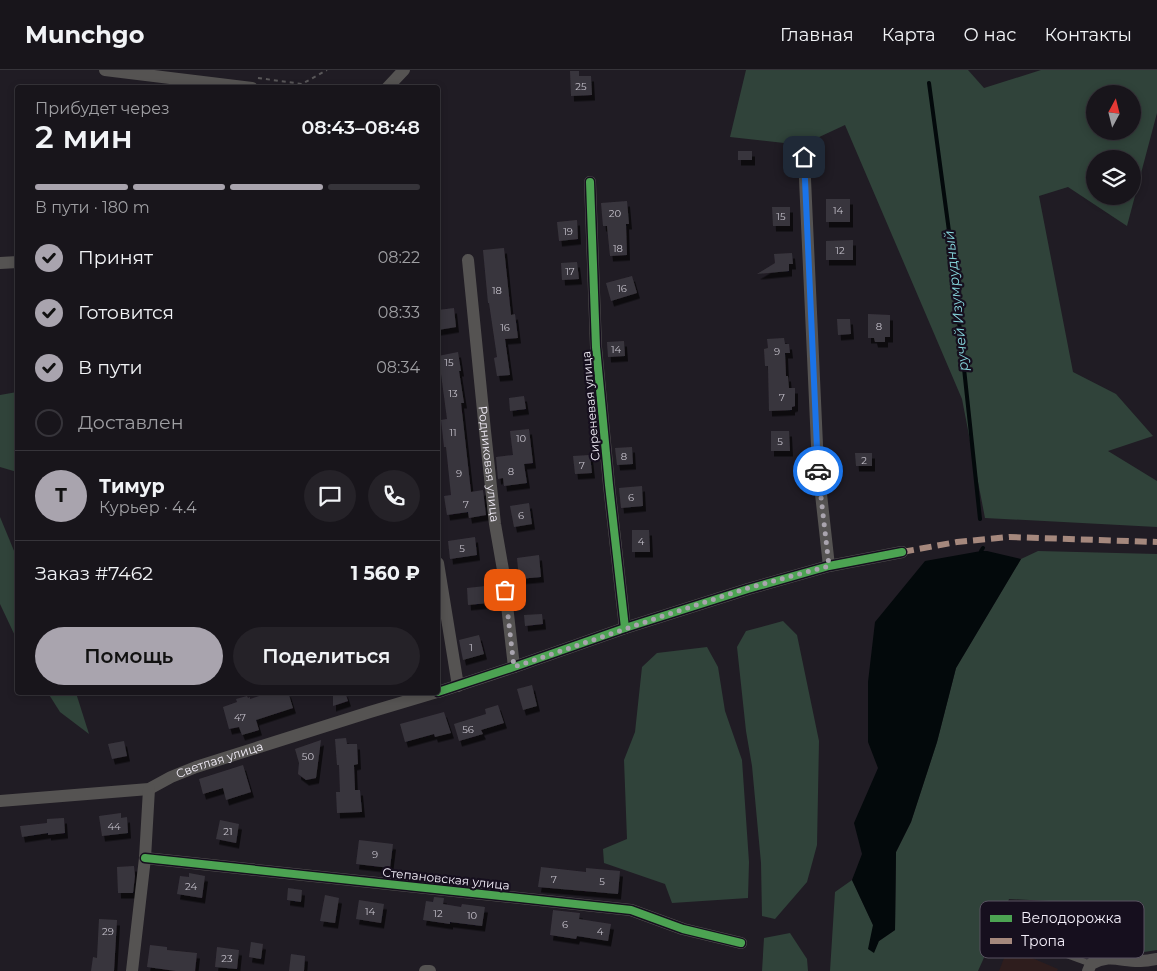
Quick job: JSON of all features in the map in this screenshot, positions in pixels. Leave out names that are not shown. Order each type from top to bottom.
[{"type":"street","points":[[105,70],[255,83]]},
{"type":"street","points":[[390,85],[404,70]]},
{"type":"street","points":[[804,157],[818,467],[829,566]]},
{"type":"street","name":"Сиреневая улица","points":[[590,182],[596,346],[625,628]]},
{"type":"street","name":"Родниковая улица","points":[[468,260],[495,524],[503,570],[514,667]]},
{"type":"street","points":[[0,263],[15,262]]},
{"type":"street","name":"Светлая улица","points":[[440,691],[748,588],[829,566],[902,552]]},
{"type":"street","points":[[440,588],[442,614],[458,686]]},
{"type":"street","name":"Светлая улица","points":[[0,802],[149,789],[171,777],[196,767],[427,695]]},
{"type":"street","points":[[132,971],[149,789]]},
{"type":"street","name":"Степановская улица","points":[[144,858],[631,910],[683,929],[741,943]]},
{"type":"street","points":[[1090,967],[1096,960],[1107,958],[1141,961],[1157,959]]},
{"type":"street","points":[[425,971],[430,971]]},
{"type":"lane","points":[[1069,958],[1090,967]]},
{"type":"path","points":[[255,83],[302,84],[327,70]]},
{"type":"shaded area","points":[[981,551],[1021,559],[956,668],[937,742],[911,822],[896,852],[895,930],[879,941],[874,953],[868,949],[873,925],[852,880],[862,854],[854,823],[878,768],[868,742],[868,682],[875,622],[925,561]]},
{"type":"shaded area","points":[[1004,958],[1032,958],[1058,969],[1057,971],[999,971]]},
{"type":"green space","points":[[746,70],[968,70],[984,88],[1041,70],[1157,70],[1157,113],[1141,173],[1141,150],[1086,150],[1086,199],[1068,187],[1039,196],[1073,372],[1116,394],[1153,436],[1108,451],[1157,481],[1157,527],[985,518],[962,399],[845,125],[802,145],[730,137]]},
{"type":"green space","points":[[1095,205],[1133,205],[1127,226]]},
{"type":"green space","points":[[15,392],[15,471],[0,467],[0,395]]},
{"type":"green space","points":[[0,517],[15,553],[15,636],[0,604]]},
{"type":"green space","points":[[1038,551],[1157,554],[1157,950],[1144,952],[1144,901],[1009,899],[1008,901],[980,901],[980,958],[984,958],[978,971],[830,971],[835,892],[852,880],[879,941],[895,930],[896,852],[911,822],[937,742],[956,668],[1021,559]]},
{"type":"green space","points":[[783,621],[797,635],[819,741],[817,845],[807,882],[775,919],[762,916],[761,863],[752,766],[746,731],[737,647],[746,631]]},
{"type":"green space","points":[[707,647],[718,667],[725,711],[742,760],[749,862],[748,898],[672,903],[665,884],[604,863],[603,849],[627,839],[624,760],[635,732],[642,667],[657,653]]},
{"type":"green space","points":[[49,695],[77,695],[89,734],[60,712]]},
{"type":"green space","points":[[790,933],[807,959],[808,971],[762,971],[764,938]]},
{"type":"building","points":[[570,71],[579,71],[579,76],[591,76],[592,95],[571,96]]},
{"type":"building","points":[[738,151],[752,151],[752,160],[738,160]]},
{"type":"building","points":[[826,199],[850,199],[850,222],[826,222]]},
{"type":"building","points":[[627,201],[629,224],[626,224],[627,255],[610,256],[607,226],[603,226],[601,203]]},
{"type":"building","points":[[772,207],[790,207],[790,226],[773,226]]},
{"type":"building","points":[[577,220],[578,239],[559,241],[557,222]]},
{"type":"building","points":[[853,240],[853,260],[826,260],[826,241]]},
{"type":"building","points":[[504,248],[511,315],[515,314],[518,338],[505,339],[510,375],[497,376],[494,358],[497,357],[488,303],[483,250]]},
{"type":"building","points":[[792,253],[793,264],[789,264],[789,271],[757,274],[775,263],[774,254]]},
{"type":"building","points":[[577,262],[579,279],[562,280],[561,263]]},
{"type":"building","points":[[632,276],[637,293],[611,301],[606,283]]},
{"type":"building","points":[[454,308],[456,327],[440,330],[440,310]]},
{"type":"building","points":[[868,314],[890,315],[890,337],[885,337],[885,342],[875,342],[874,338],[868,338]]},
{"type":"building","points":[[837,319],[850,319],[851,334],[838,335]]},
{"type":"building","points":[[784,338],[785,344],[789,344],[790,353],[785,353],[786,376],[788,376],[789,388],[795,388],[795,406],[792,407],[792,410],[769,411],[768,366],[765,366],[764,349],[768,348],[767,339]]},
{"type":"building","points":[[624,341],[625,356],[608,357],[607,342]]},
{"type":"building","points":[[458,352],[464,403],[461,403],[471,492],[483,490],[486,515],[469,518],[468,512],[447,515],[444,496],[451,495],[441,420],[447,419],[440,374],[440,356]]},
{"type":"building","points":[[524,396],[526,409],[510,411],[509,398]]},
{"type":"building","points":[[529,429],[533,463],[524,464],[527,483],[504,486],[503,478],[498,479],[496,457],[513,455],[510,431]]},
{"type":"building","points":[[771,431],[789,431],[790,451],[771,451]]},
{"type":"building","points":[[632,447],[633,464],[617,465],[615,448]]},
{"type":"building","points":[[855,453],[872,453],[872,466],[856,466]]},
{"type":"building","points":[[590,455],[592,473],[575,474],[573,456]]},
{"type":"building","points":[[642,486],[643,506],[621,508],[619,488]]},
{"type":"building","points":[[529,503],[532,524],[514,527],[510,506]]},
{"type":"building","points":[[632,530],[649,530],[650,552],[632,552]]},
{"type":"building","points":[[475,537],[477,555],[450,559],[448,541]]},
{"type":"building","points":[[539,555],[541,577],[519,579],[517,558]]},
{"type":"building","points":[[486,586],[488,603],[468,605],[467,588]]},
{"type":"building","points":[[542,614],[543,624],[525,626],[524,615]]},
{"type":"building","points":[[479,635],[484,654],[463,660],[459,640]]},
{"type":"building","points":[[532,685],[537,706],[523,710],[517,689]]},
{"type":"building","points":[[262,695],[289,695],[293,708],[256,720],[259,730],[242,735],[239,727],[229,729],[223,707],[237,702],[236,699],[247,696],[250,699]]},
{"type":"building","points":[[333,695],[346,695],[348,701],[333,706]]},
{"type":"building","points":[[498,705],[504,723],[481,730],[483,734],[459,741],[454,724],[486,714],[485,709]]},
{"type":"building","points":[[444,712],[451,733],[435,737],[434,734],[405,742],[400,724]]},
{"type":"building","points":[[346,738],[347,744],[357,744],[358,764],[354,765],[355,790],[360,790],[362,812],[337,813],[336,792],[340,792],[339,765],[337,765],[335,739]]},
{"type":"building","points":[[321,740],[316,778],[306,780],[298,774],[299,763],[295,749]]},
{"type":"building","points":[[124,741],[127,756],[112,759],[108,744]]},
{"type":"building","points":[[243,765],[251,792],[226,800],[223,788],[203,794],[199,779]]},
{"type":"building","points":[[121,813],[121,818],[127,817],[128,833],[102,836],[99,816]]},
{"type":"building","points":[[64,818],[65,833],[48,835],[48,833],[22,837],[20,826],[47,823],[47,819]]},
{"type":"building","points":[[220,820],[239,824],[236,843],[216,839]]},
{"type":"building","points":[[359,840],[393,844],[390,868],[356,864]]},
{"type":"building","points":[[134,866],[133,893],[118,893],[117,867]]},
{"type":"building","points":[[541,867],[586,872],[586,868],[620,871],[618,894],[538,887]]},
{"type":"building","points":[[189,873],[205,876],[202,898],[177,894],[180,876],[189,877]]},
{"type":"building","points":[[288,888],[302,890],[301,902],[287,900]]},
{"type":"building","points":[[325,895],[339,898],[335,923],[320,921]]},
{"type":"building","points":[[434,897],[444,898],[443,904],[461,907],[462,904],[485,907],[482,926],[423,920],[426,901],[433,902]]},
{"type":"building","points":[[359,900],[384,904],[381,923],[356,919]]},
{"type":"building","points":[[553,910],[580,913],[579,919],[611,924],[608,941],[577,936],[576,939],[550,935]]},
{"type":"building","points":[[99,919],[117,920],[114,971],[91,971],[93,957],[97,958]]},
{"type":"building","points":[[251,942],[263,944],[261,959],[249,957]]},
{"type":"building","points":[[150,945],[167,947],[167,950],[197,953],[195,971],[176,971],[147,967]]},
{"type":"building","points":[[217,947],[239,950],[237,969],[215,967]]},
{"type":"building","points":[[291,954],[305,956],[304,971],[289,971]]},
{"type":"waterway","name":"ручей Изумрудный","points":[[929,83],[951,246],[980,519]]},
{"type":"marked path","points":[[902,552],[957,542],[1009,537],[1157,542]]},
{"type":"cycle path","points":[[590,182],[596,347],[625,628]]},
{"type":"cycle path","points":[[440,691],[625,628],[748,589],[829,566],[902,552]]},
{"type":"cycle path","points":[[145,858],[631,910],[683,929],[741,943]]},
{"type":"way so far","points":[[505,590],[514,667],[748,588],[829,566],[818,471]]},
{"type":"route","points":[[804,157],[818,471]]}]
